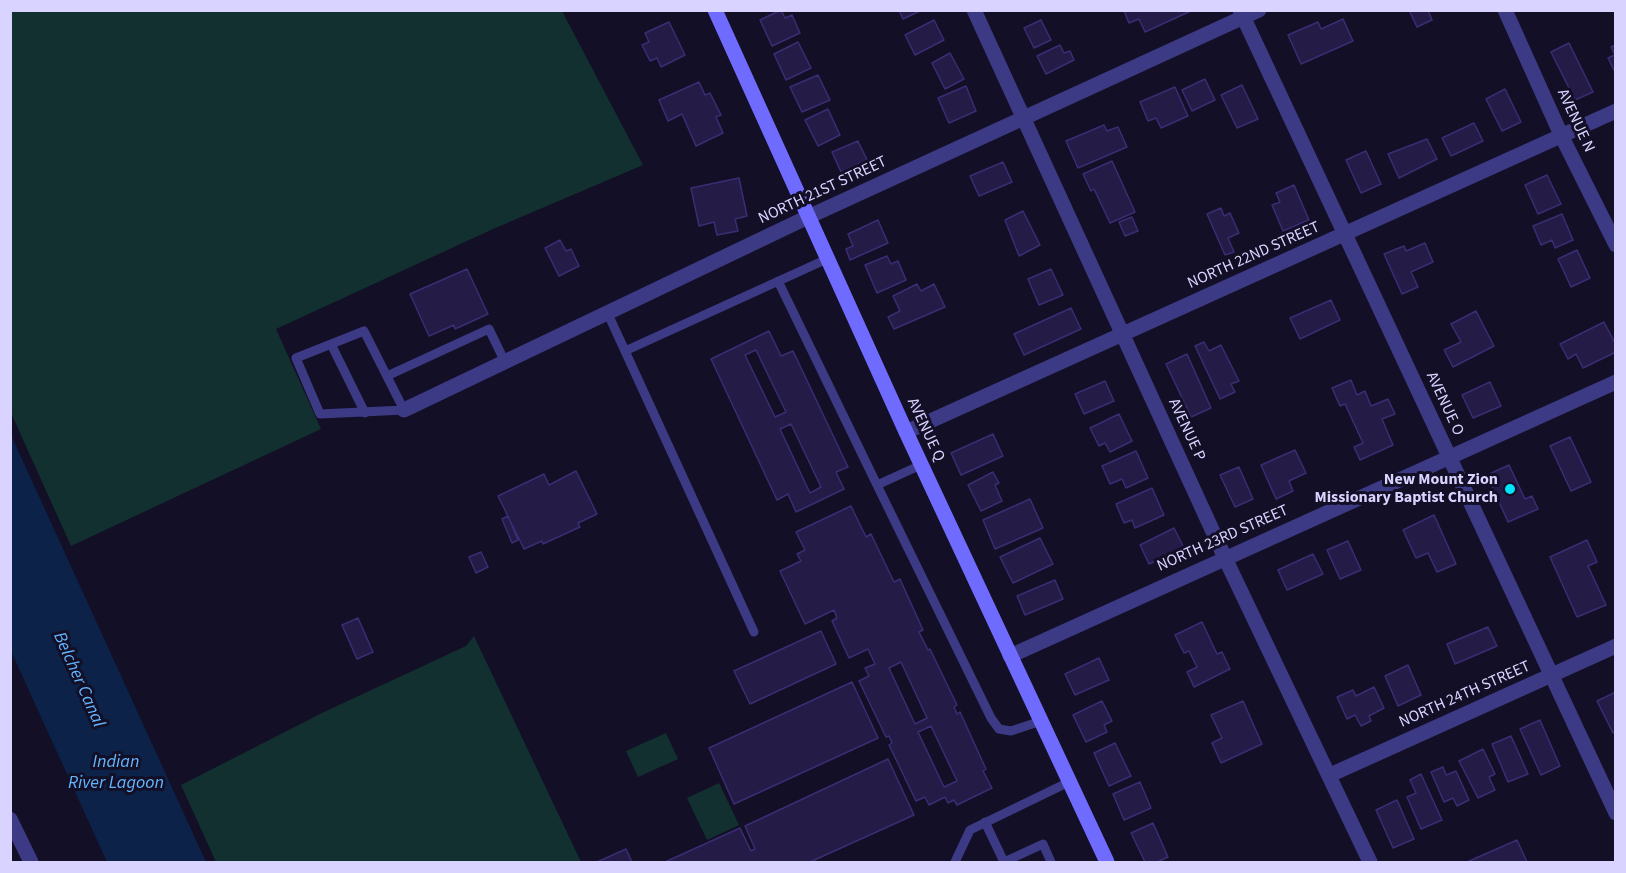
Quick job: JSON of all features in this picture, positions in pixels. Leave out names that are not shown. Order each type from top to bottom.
[{"type":"street","name":"AVENUE Q","points":[[715,10],[921,465],[1107,862]]},
{"type":"street","name":"AVENUE P","points":[[974,10],[1225,558],[1370,862]]},
{"type":"street","name":"NORTH 21ST STREET","points":[[404,410],[808,217],[1242,14],[1259,10]]},
{"type":"street","name":"AVENUE N","points":[[1505,10],[1562,137],[1616,245]]},
{"type":"street","name":"AVENUE O","points":[[1242,14],[1616,813]]},
{"type":"street","name":"NORTH 22ND STREET","points":[[906,432],[1616,111]]},
{"type":"street","name":"NORTH 23RD STREET","points":[[1010,656],[1616,382]]},
{"type":"street","name":"NORTH 24TH STREET","points":[[1330,775],[1616,646]]},
{"type":"street","points":[[10,819],[31,862]]},
{"type":"lane","points":[[625,351],[827,259]]},
{"type":"lane","points":[[778,281],[991,718],[999,729],[1011,731],[1041,721]]},
{"type":"lane","points":[[608,314],[754,632]]},
{"type":"lane","points":[[387,376],[489,329],[505,362]]},
{"type":"lane","points":[[364,331],[404,410],[320,414],[296,358],[331,344],[364,331]]},
{"type":"lane","points":[[331,344],[365,413]]},
{"type":"lane","points":[[878,484],[921,465]]},
{"type":"lane","points":[[955,862],[970,830],[1069,782]]},
{"type":"lane","points":[[985,822],[1004,862],[1042,844],[1051,862]]},
{"type":"green space","points":[[10,11],[562,11],[643,165],[493,229],[276,329],[321,429],[71,546],[11,413]]},
{"type":"green space","points":[[474,636],[581,862],[216,862],[181,785],[324,712],[466,646]]},
{"type":"green space","points":[[666,733],[678,759],[638,777],[626,751]]},
{"type":"green space","points":[[719,783],[739,825],[707,840],[687,798]]},
{"type":"water","name":"Indian River Lagoon","points":[[11,435],[206,862],[107,862],[11,651]]},
{"type":"building","points":[[781,10],[785,18],[792,15],[800,33],[772,46],[760,20]]},
{"type":"building","points":[[899,10],[922,10],[903,19]]},
{"type":"building","points":[[1193,10],[1145,32],[1139,19],[1129,23],[1124,11]]},
{"type":"building","points":[[1409,10],[1428,10],[1432,20],[1417,27]]},
{"type":"building","points":[[1343,19],[1353,41],[1301,64],[1288,35],[1318,22],[1321,29]]},
{"type":"building","points":[[934,20],[944,40],[915,55],[905,35]]},
{"type":"building","points":[[1041,20],[1051,40],[1034,48],[1024,28]]},
{"type":"building","points":[[669,22],[685,55],[661,67],[657,58],[650,61],[642,45],[649,42],[645,33]]},
{"type":"building","points":[[798,42],[811,68],[786,80],[774,54]]},
{"type":"building","points":[[1569,43],[1593,92],[1575,100],[1551,52]]},
{"type":"building","points":[[1060,45],[1064,53],[1070,51],[1074,60],[1046,74],[1037,56]]},
{"type":"building","points":[[1616,45],[1616,74],[1608,58],[1615,55],[1611,47]]},
{"type":"building","points":[[950,53],[964,79],[945,89],[932,63]]},
{"type":"building","points":[[818,75],[830,100],[802,112],[790,87]]},
{"type":"building","points":[[1205,79],[1215,100],[1192,111],[1182,90]]},
{"type":"building","points":[[699,82],[705,95],[710,93],[721,115],[716,117],[723,133],[696,146],[682,114],[668,121],[659,100]]},
{"type":"building","points":[[1242,85],[1258,119],[1237,128],[1221,95]]},
{"type":"building","points":[[966,86],[976,111],[949,123],[938,98]]},
{"type":"building","points":[[1175,87],[1188,116],[1161,128],[1156,118],[1148,121],[1140,102]]},
{"type":"building","points":[[1505,89],[1521,122],[1502,131],[1486,99]]},
{"type":"building","points":[[828,109],[840,135],[818,146],[805,120]]},
{"type":"building","points":[[1474,123],[1483,141],[1451,156],[1442,138]]},
{"type":"building","points":[[1104,125],[1107,131],[1118,127],[1127,147],[1078,168],[1066,141]]},
{"type":"building","points":[[1427,139],[1437,159],[1399,178],[1388,154]]},
{"type":"building","points":[[858,141],[867,160],[841,172],[832,152]]},
{"type":"building","points":[[1366,151],[1381,184],[1361,193],[1346,160]]},
{"type":"building","points":[[1112,161],[1135,212],[1110,223],[1094,189],[1091,191],[1083,174]]},
{"type":"building","points":[[1003,162],[1012,182],[979,196],[970,176]]},
{"type":"building","points":[[1547,175],[1561,204],[1538,214],[1525,185]]},
{"type":"building","points":[[739,178],[747,216],[735,219],[738,231],[717,235],[714,222],[699,226],[691,188]]},
{"type":"building","points":[[1294,185],[1309,220],[1283,231],[1272,205],[1280,202],[1276,193]]},
{"type":"building","points":[[1221,208],[1224,216],[1230,213],[1239,233],[1228,238],[1234,252],[1225,255],[1207,214]]},
{"type":"building","points":[[1023,211],[1040,245],[1019,256],[1005,220]]},
{"type":"building","points":[[1562,214],[1573,240],[1555,248],[1552,240],[1541,245],[1533,226]]},
{"type":"building","points":[[1132,217],[1138,231],[1125,236],[1119,222]]},
{"type":"building","points":[[878,220],[888,243],[850,260],[846,249],[853,246],[848,234]]},
{"type":"building","points":[[560,240],[566,251],[571,249],[579,266],[559,276],[545,248]]},
{"type":"building","points":[[1425,243],[1433,262],[1411,272],[1418,287],[1402,294],[1384,254],[1404,246],[1406,251]]},
{"type":"building","points":[[1577,250],[1590,278],[1571,287],[1558,259]]},
{"type":"building","points":[[887,256],[891,264],[898,261],[906,280],[877,293],[865,265]]},
{"type":"building","points":[[467,269],[488,314],[455,329],[454,325],[429,336],[410,294]]},
{"type":"building","points":[[1051,269],[1063,295],[1039,305],[1028,279]]},
{"type":"building","points":[[917,284],[921,291],[934,284],[945,307],[894,329],[888,317],[900,311],[893,296]]},
{"type":"building","points":[[1331,300],[1340,320],[1300,339],[1290,318]]},
{"type":"building","points":[[1071,308],[1081,329],[1024,355],[1014,334]]},
{"type":"building","points":[[1476,311],[1494,346],[1453,367],[1444,350],[1461,342],[1451,324]]},
{"type":"building","points":[[1604,322],[1616,345],[1616,352],[1583,368],[1576,354],[1568,359],[1560,344]]},
{"type":"building","points":[[769,331],[781,356],[793,351],[848,467],[836,472],[844,489],[796,512],[788,494],[777,500],[711,359]],"holes":[[[756,350],[786,412],[775,417],[745,355]],[[791,424],[821,487],[810,493],[780,429]]]},
{"type":"building","points":[[1204,342],[1209,351],[1221,345],[1239,381],[1231,384],[1235,392],[1220,399],[1195,346]]},
{"type":"building","points":[[1187,354],[1211,408],[1191,417],[1166,364]]},
{"type":"building","points":[[1351,380],[1357,395],[1365,391],[1371,406],[1388,399],[1395,414],[1382,419],[1393,445],[1360,460],[1354,447],[1363,443],[1345,404],[1340,406],[1332,388]]},
{"type":"building","points":[[1105,381],[1114,401],[1084,414],[1075,394]]},
{"type":"building","points":[[1490,382],[1501,406],[1473,418],[1462,395]]},
{"type":"building","points":[[1119,414],[1132,441],[1110,452],[1105,443],[1099,446],[1090,428]]},
{"type":"building","points":[[993,434],[1003,456],[961,475],[951,453]]},
{"type":"building","points":[[1570,437],[1591,482],[1571,491],[1550,446]]},
{"type":"building","points":[[1295,450],[1306,473],[1289,481],[1293,491],[1276,499],[1261,465]]},
{"type":"building","points":[[1136,451],[1148,478],[1126,488],[1122,479],[1110,484],[1102,466]]},
{"type":"building","name":"New Mount Zion Missionary Baptist Church","points":[[1509,465],[1525,499],[1532,496],[1538,509],[1508,522],[1487,475]]},
{"type":"building","points":[[1239,467],[1253,499],[1235,507],[1220,475]]},
{"type":"building","points":[[576,471],[597,514],[578,523],[580,527],[543,544],[542,541],[524,549],[498,496],[544,474],[549,485]]},
{"type":"building","points":[[993,472],[999,483],[995,485],[1002,501],[981,511],[968,485]]},
{"type":"building","points":[[1152,488],[1164,515],[1135,528],[1132,520],[1124,523],[1116,504]]},
{"type":"building","points":[[1030,499],[1043,528],[995,549],[983,520]]},
{"type":"building","points":[[851,506],[866,537],[871,534],[894,582],[900,579],[923,630],[919,632],[928,650],[930,649],[957,705],[954,707],[957,714],[960,712],[986,769],[983,771],[992,788],[957,805],[954,800],[948,803],[945,797],[929,805],[925,797],[916,801],[889,745],[892,743],[889,736],[886,737],[859,681],[869,676],[865,668],[875,664],[868,649],[849,658],[832,621],[837,618],[834,610],[805,624],[780,571],[801,561],[797,554],[805,550],[796,532]],"holes":[[[901,662],[927,718],[915,724],[889,668]],[[931,726],[957,781],[944,787],[918,732]]]},
{"type":"building","points":[[1434,515],[1456,564],[1437,572],[1428,553],[1416,558],[1403,530]]},
{"type":"building","points":[[508,516],[518,540],[512,543],[502,519]]},
{"type":"building","points":[[1174,528],[1184,548],[1149,564],[1140,545]]},
{"type":"building","points":[[1040,538],[1053,564],[1013,583],[1000,557]]},
{"type":"building","points":[[1587,540],[1597,562],[1588,566],[1606,605],[1577,617],[1550,557]]},
{"type":"building","points":[[1348,541],[1361,570],[1340,579],[1327,550]]},
{"type":"building","points":[[481,552],[488,567],[476,573],[469,557]]},
{"type":"building","points":[[1313,554],[1323,574],[1287,590],[1278,570]]},
{"type":"building","points":[[1055,580],[1063,599],[1025,615],[1017,596]]},
{"type":"building","points":[[358,618],[373,652],[357,659],[342,625]]},
{"type":"building","points":[[1202,622],[1217,654],[1222,652],[1230,669],[1194,687],[1187,672],[1197,667],[1189,651],[1184,653],[1175,635]]},
{"type":"building","points":[[1488,627],[1497,646],[1455,664],[1447,644]]},
{"type":"building","points":[[821,631],[836,664],[750,704],[734,671]]},
{"type":"building","points":[[1099,658],[1109,680],[1075,695],[1065,674]]},
{"type":"building","points":[[1408,665],[1421,695],[1398,706],[1385,676]]},
{"type":"building","points":[[852,682],[878,738],[734,804],[709,748]]},
{"type":"building","points":[[1374,687],[1384,708],[1369,716],[1371,721],[1361,726],[1355,715],[1347,719],[1337,697],[1353,690],[1356,696]]},
{"type":"building","points":[[1616,692],[1616,731],[1613,733],[1597,701]]},
{"type":"building","points":[[1102,701],[1112,721],[1104,725],[1107,732],[1086,742],[1073,715]]},
{"type":"building","points":[[1243,701],[1262,744],[1221,763],[1212,743],[1222,738],[1211,715]]},
{"type":"building","points":[[1540,720],[1560,766],[1541,775],[1520,729]]},
{"type":"building","points":[[1511,736],[1528,774],[1508,782],[1492,744]]},
{"type":"building","points":[[1115,743],[1131,776],[1109,786],[1094,753]]},
{"type":"building","points":[[1483,749],[1495,774],[1489,777],[1495,790],[1478,798],[1459,761]]},
{"type":"building","points":[[888,759],[914,815],[810,862],[665,862],[740,828],[751,851],[755,849],[745,826]]},
{"type":"building","points":[[1443,767],[1446,775],[1456,771],[1469,800],[1457,806],[1453,798],[1444,802],[1431,772]]},
{"type":"building","points":[[1421,774],[1442,820],[1421,829],[1407,797],[1416,793],[1410,780]]},
{"type":"building","points":[[1140,782],[1151,808],[1124,820],[1113,794]]},
{"type":"building","points":[[1397,800],[1414,839],[1393,848],[1376,810]]},
{"type":"building","points":[[1153,823],[1168,857],[1157,862],[1145,862],[1131,833]]},
{"type":"building","points":[[1517,840],[1527,862],[1467,862]]},
{"type":"building","points":[[626,849],[632,862],[597,862]]},
{"type":"place","name":"New Mount Zion Missionary Baptist Church","points":[[1510,489]]},
{"type":"water label","name":"Belcher Canal","points":[[78,680]]}]
